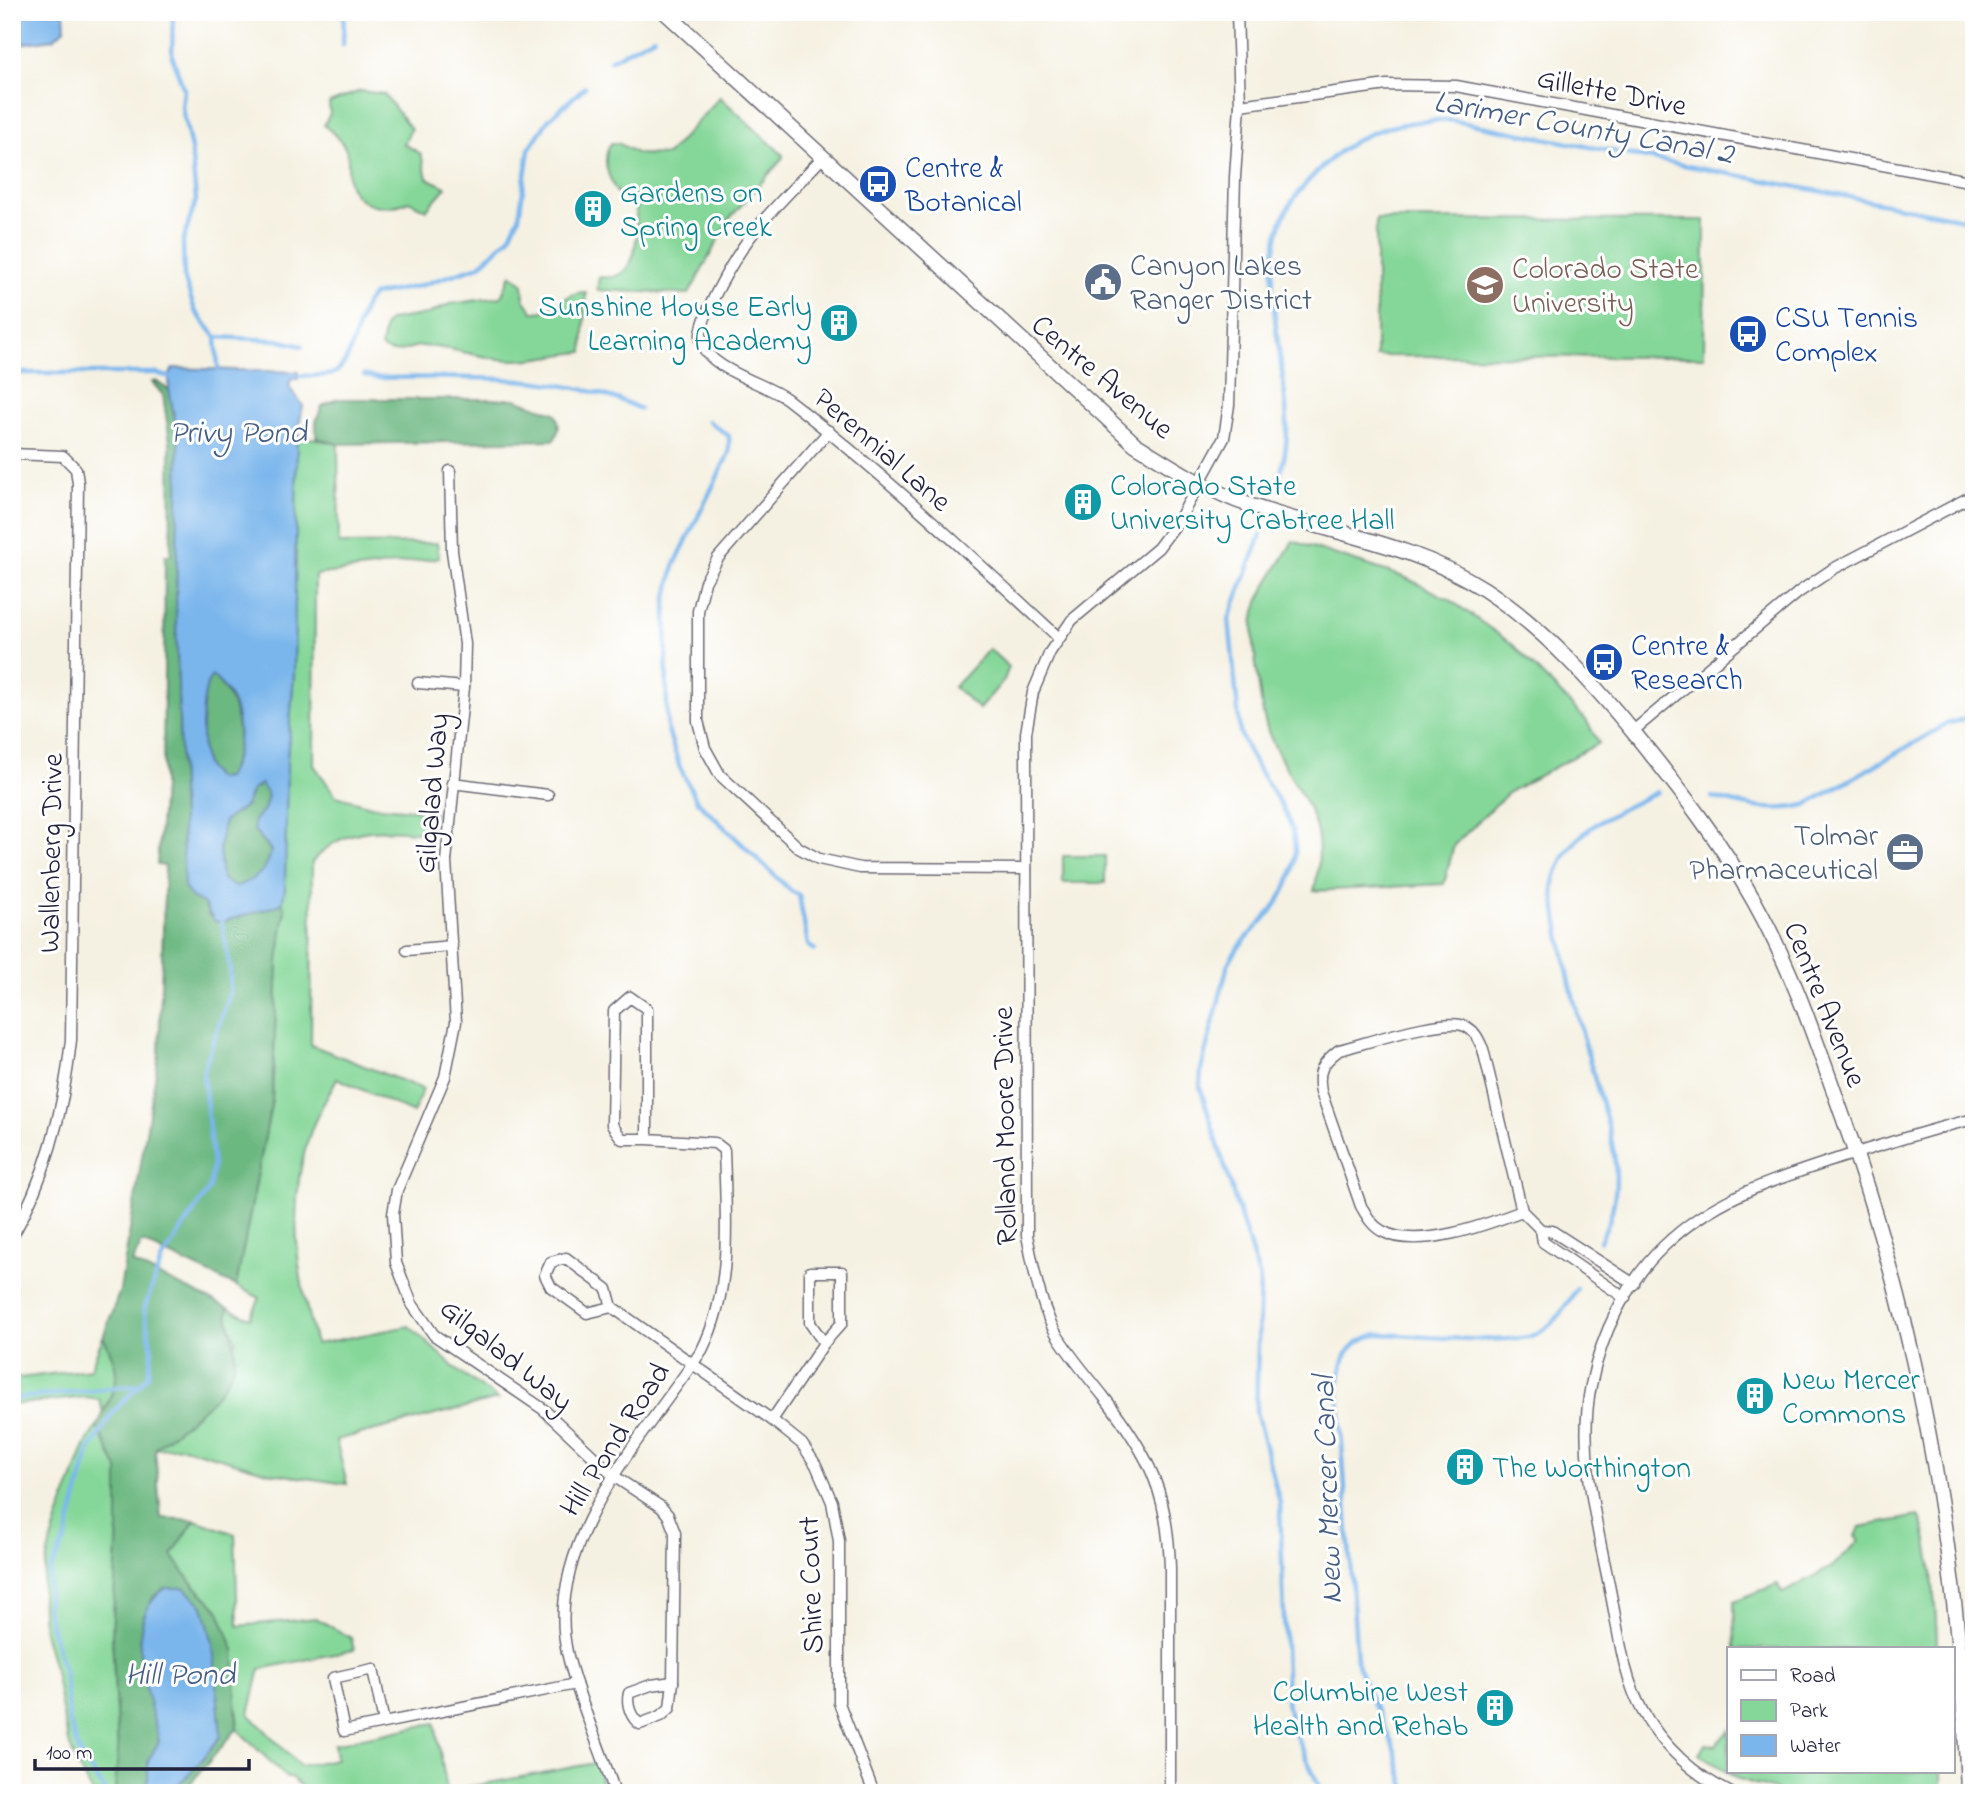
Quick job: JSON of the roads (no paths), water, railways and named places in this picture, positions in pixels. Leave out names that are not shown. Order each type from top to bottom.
[{"type":"street","name":"Centre Avenue","points":[[665,12],[1135,444],[1200,484],[1250,505],[1414,553],[1483,589],[1540,633],[1605,698],[1694,807],[1756,904],[1793,982],[1856,1153],[1896,1288],[1935,1459],[1957,1615],[1969,1793]]},
{"type":"street","name":"Rolland Moore Drive","points":[[1170,1793],[1170,1568],[1169,1533],[1163,1498],[1153,1471],[1132,1436],[1054,1328],[1035,1277],[1027,1235],[1028,715],[1040,672],[1059,638],[1085,608],[1158,548],[1200,484],[1224,438],[1228,420],[1235,177],[1240,105],[1237,12]]},
{"type":"street","name":"Gillette Drive","points":[[1240,105],[1387,85],[1456,86],[1974,182]]},
{"type":"street","name":"Perennial Lane","points":[[822,158],[753,232],[714,299],[702,327],[701,340],[706,353],[717,362],[782,395],[829,431],[1059,638]]},
{"type":"street","points":[[829,431],[718,558],[705,582],[698,611],[698,721],[705,748],[720,775],[799,848],[819,859],[860,868],[1026,869]]},
{"type":"street","name":"Wallenberg Drive","points":[[12,454],[52,453],[71,462],[76,469],[78,483],[71,1040],[66,1082],[49,1153],[34,1195],[12,1237]]},
{"type":"street","name":"Gilgalad Way","points":[[450,471],[452,551],[465,644],[464,687],[446,861],[456,998],[452,1050],[435,1102],[403,1172],[393,1214],[393,1241],[401,1281],[412,1304],[434,1335],[543,1409],[615,1477],[661,1507],[668,1515],[675,1534],[673,1682],[670,1708],[649,1722],[640,1724],[635,1721],[627,1700],[629,1693],[651,1685],[673,1682]]},
{"type":"street","points":[[1633,732],[1810,584],[1873,547],[1974,495]]},
{"type":"street","name":"Gilgalad Way","points":[[418,683],[464,687]]},
{"type":"street","points":[[452,783],[548,795]]},
{"type":"street","points":[[407,950],[452,946]]},
{"type":"street","points":[[630,997],[647,1009],[647,1139],[622,1139],[612,1125],[614,1011],[630,997]]},
{"type":"street","points":[[1522,1211],[1467,1231],[1423,1236],[1384,1233],[1370,1222],[1361,1206],[1321,1092],[1318,1076],[1324,1061],[1339,1050],[1418,1031],[1456,1023],[1467,1027],[1475,1034],[1483,1049],[1522,1211],[1541,1230],[1543,1242],[1625,1298]]},
{"type":"street","points":[[1731,1793],[1693,1770],[1660,1737],[1643,1711],[1624,1665],[1588,1461],[1586,1434],[1591,1386],[1600,1349],[1625,1298],[1661,1248],[1702,1214],[1754,1186],[1974,1119]]},
{"type":"street","name":"Hill Pond Road","points":[[615,1793],[576,1684],[565,1637],[566,1583],[581,1532],[713,1328],[724,1280],[724,1150],[715,1143],[647,1139]]},
{"type":"street","points":[[1541,1230],[1552,1231],[1634,1284]]},
{"type":"street","name":"Shire Court","points":[[612,1307],[587,1312],[551,1287],[545,1275],[551,1262],[566,1258],[607,1289],[612,1307],[772,1420],[802,1444],[816,1465],[832,1502],[839,1541],[839,1703],[874,1793]]},
{"type":"street","points":[[772,1420],[824,1343],[842,1323],[842,1272],[810,1272],[810,1322],[824,1343]]},
{"type":"street","points":[[384,1723],[373,1670],[333,1678],[344,1731],[384,1723],[576,1684]]},
{"type":"street","points":[[12,1785],[15,1793]]},
{"type":"water","points":[[12,12],[64,12],[65,29],[53,39],[12,45]]},
{"type":"water","name":"Privy Pond","points":[[173,368],[298,372],[298,379],[291,379],[289,387],[303,406],[297,435],[294,675],[287,759],[285,889],[282,903],[222,922],[214,921],[204,904],[192,898],[184,887],[176,616],[179,440],[169,377]],"holes":[[[212,676],[230,698],[238,724],[237,752],[233,766],[227,778],[217,779],[206,765],[203,746],[203,705]],[[261,784],[268,796],[264,810],[254,820],[254,830],[271,850],[269,858],[259,874],[235,887],[222,879],[219,849],[224,821],[245,806],[252,790]]]},
{"type":"water","name":"Hill Pond","points":[[166,1588],[184,1588],[203,1606],[213,1644],[221,1736],[183,1780],[164,1791],[153,1793],[148,1788],[148,1761],[159,1741],[144,1681],[140,1638],[143,1619],[152,1602]]},
{"type":"waterway","points":[[173,12],[172,56],[184,90],[182,107],[191,149],[196,200],[183,241],[184,277],[195,311],[216,337],[218,368]]},
{"type":"waterway","points":[[343,45],[344,12]]},
{"type":"waterway","points":[[610,60],[654,37]]},
{"type":"waterway","points":[[298,376],[328,375],[340,369],[351,350],[362,314],[373,295],[419,286],[479,266],[509,238],[519,217],[529,149],[549,119],[585,87]]},
{"type":"waterway","name":"Larimer County Canal 2","points":[[1277,487],[1287,429],[1273,302],[1275,251],[1280,226],[1296,196],[1319,170],[1348,145],[1378,130],[1412,123],[1450,120],[1974,221]]},
{"type":"waterway","points":[[216,337],[277,340],[302,346]]},
{"type":"waterway","points":[[12,373],[155,373],[169,377]]},
{"type":"waterway","points":[[364,375],[377,378],[476,378],[547,383],[612,397],[640,409]]},
{"type":"waterway","points":[[708,421],[729,436],[729,453],[674,566],[666,601],[667,727],[680,768],[697,801],[791,891],[799,895],[808,945],[815,950]]},
{"type":"waterway","name":"Larimer County Canal 2","points":[[1261,535],[1229,619],[1240,732],[1284,811],[1292,830],[1295,850],[1292,872],[1281,897],[1228,964],[1201,1070],[1200,1087],[1260,1279],[1256,1412],[1280,1503],[1287,1702],[1292,1727],[1322,1793]]},
{"type":"waterway","name":"New Mercer Canal","points":[[1712,797],[1747,806],[1770,808],[1806,805],[1947,724],[1974,716]]},
{"type":"waterway","name":"New Mercer Canal","points":[[1600,1241],[1610,1219],[1615,1197],[1614,1154],[1569,977],[1553,888],[1558,868],[1578,839],[1606,818],[1657,792]]},
{"type":"waterway","points":[[107,1793],[81,1757],[69,1721],[65,1676],[47,1611],[50,1571],[66,1538],[89,1451],[114,1411],[148,1376],[152,1350],[144,1310],[161,1261],[209,1189],[213,1166],[203,1072],[230,993],[230,970],[222,922]]},
{"type":"waterway","name":"New Mercer Canal","points":[[1407,1793],[1393,1745],[1365,1686],[1357,1661],[1338,1386],[1342,1366],[1353,1346],[1379,1334],[1483,1339],[1534,1335],[1554,1321],[1577,1288]]},
{"type":"waterway","points":[[12,1399],[140,1385]]},
{"type":"place","name":"Centre & Botanical","points":[[878,184]]},
{"type":"place","name":"Gardens on Spring Creek","points":[[593,209]]},
{"type":"place","name":"Canyon Lakes Ranger District","points":[[1103,282]]},
{"type":"place","name":"Colorado State University","points":[[1485,285]]},
{"type":"place","name":"Sunshine House Early Learning Academy","points":[[839,323]]},
{"type":"place","name":"CSU Tennis Complex","points":[[1748,334]]},
{"type":"place","name":"Colorado State University Crabtree Hall","points":[[1083,502]]},
{"type":"place","name":"Centre & Research","points":[[1604,662]]},
{"type":"place","name":"Tolmar Pharmaceutical","points":[[1905,852]]},
{"type":"place","name":"New Mercer Commons","points":[[1755,1396]]},
{"type":"place","name":"The Worthington","points":[[1465,1467]]},
{"type":"place","name":"Columbine West Health and Rehab","points":[[1495,1708]]}]
